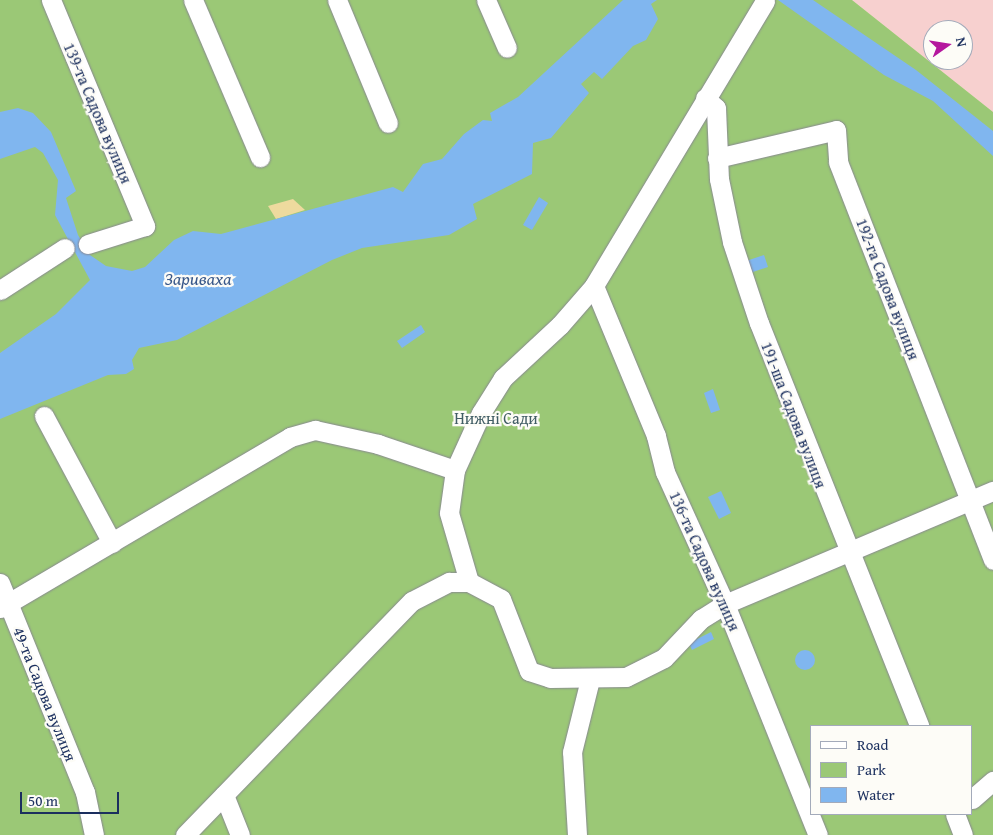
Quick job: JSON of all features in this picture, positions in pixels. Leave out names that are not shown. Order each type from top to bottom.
[{"type":"street","name":"139-та Садова вулиця","points":[[51,0],[145,226],[88,244]]},
{"type":"street","points":[[193,0],[260,157]]},
{"type":"street","points":[[337,0],[388,122]]},
{"type":"street","points":[[486,0],[507,48]]},
{"type":"street","points":[[469,582],[449,513],[455,470],[502,378],[560,326],[594,286],[705,98],[765,1]]},
{"type":"street","name":"191-ша Садова вулиця","points":[[705,98],[716,108],[717,158],[732,242],[756,314],[848,553],[919,725]]},
{"type":"street","name":"192-га Садова вулиця","points":[[717,158],[836,130],[838,162],[993,560]]},
{"type":"street","points":[[0,290],[64,248]]},
{"type":"street","name":"136-та Садова вулиця","points":[[594,286],[656,436],[665,472],[725,604],[818,835]]},
{"type":"street","points":[[44,416],[112,543]]},
{"type":"street","points":[[5,606],[290,437],[315,430],[378,444],[455,470]]},
{"type":"street","points":[[185,835],[412,601],[449,582],[469,582],[501,599],[529,671],[550,678],[590,679],[626,677],[664,658],[701,619],[725,604],[993,491]]},
{"type":"street","name":"49-та Садова вулиця","points":[[0,583],[5,606],[85,792],[94,835]]},
{"type":"street","points":[[577,835],[572,752],[590,679]]},
{"type":"street","points":[[973,798],[993,781]]},
{"type":"street","points":[[224,795],[240,835]]},
{"type":"street","points":[[955,815],[964,835]]},
{"type":"shaded area","points":[[852,0],[993,0],[993,112],[940,70],[973,70],[973,20],[923,20],[923,56]]},
{"type":"green space","name":"Нижні Сади","points":[[0,0],[852,0],[923,56],[923,70],[940,70],[993,112],[993,835],[0,835]]},
{"type":"sand","points":[[293,199],[305,210],[276,219],[268,206]]},
{"type":"water","name":"Зариваха","points":[[623,0],[657,0],[651,4],[658,19],[646,40],[633,46],[602,79],[594,72],[581,84],[589,93],[551,138],[533,143],[532,174],[473,204],[477,219],[449,235],[362,248],[332,260],[177,340],[139,348],[132,360],[134,369],[126,374],[108,375],[0,419],[0,353],[56,314],[90,280],[55,215],[58,180],[43,153],[35,147],[0,159],[0,112],[18,108],[33,113],[51,132],[76,191],[66,198],[78,235],[90,255],[106,266],[132,271],[145,267],[174,240],[193,231],[221,234],[393,187],[403,192],[423,164],[442,159],[464,134],[483,120],[492,121],[490,113],[518,97]]},
{"type":"water","points":[[778,0],[813,0],[916,70],[993,131],[993,156],[933,101],[884,75]]},
{"type":"water","points":[[539,197],[548,203],[532,230],[523,225]]},
{"type":"water","points":[[764,255],[768,267],[750,273],[746,261]]},
{"type":"water","points":[[421,325],[425,332],[402,348],[397,341]]},
{"type":"water","points":[[713,389],[720,410],[711,413],[704,393]]},
{"type":"water","points":[[721,491],[731,513],[719,519],[708,497]]},
{"type":"water","points":[[711,632],[714,639],[692,650],[689,643]]},
{"type":"water","points":[[801,650],[809,650],[815,656],[815,664],[809,670],[801,670],[795,664],[795,656]]}]
